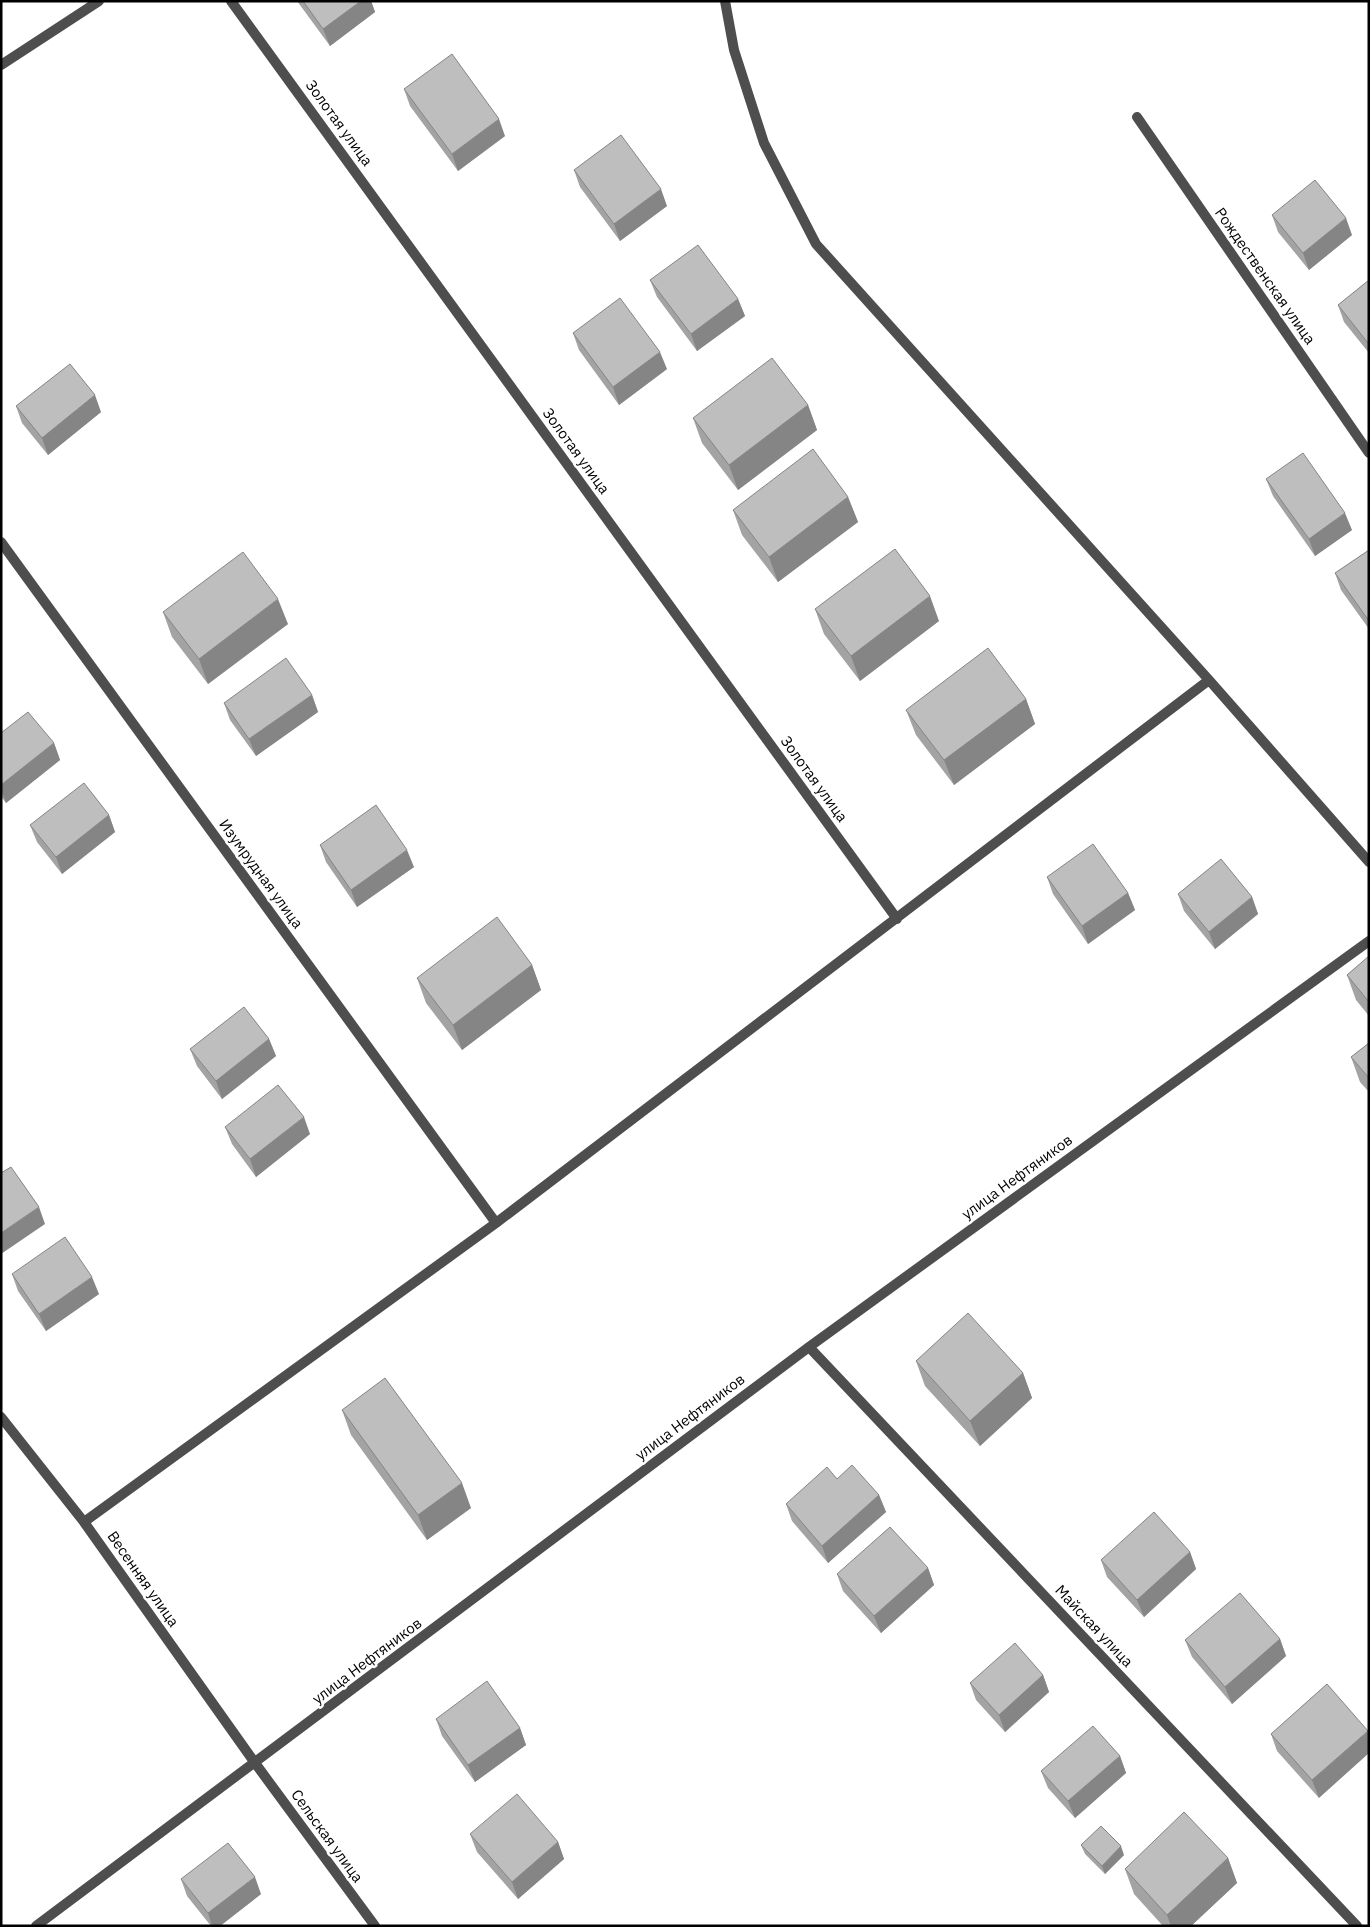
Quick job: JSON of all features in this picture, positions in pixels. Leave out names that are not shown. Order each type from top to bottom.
[{"type":"street","points":[[1,65],[99,1]]},
{"type":"street","name":"Золотая улица","points":[[231,1],[897,919]]},
{"type":"street","points":[[725,1],[734,50],[764,144],[816,244],[1209,680],[1369,862]]},
{"type":"street","name":"Рождественская улица","points":[[1137,117],[1369,453]]},
{"type":"street","name":"Изумрудная улица","points":[[1,542],[496,1223]]},
{"type":"street","points":[[84,1522],[496,1223],[1209,680]]},
{"type":"street","name":"улица Нефтяников","points":[[36,1926],[809,1347],[1369,941]]},
{"type":"street","name":"Майская улица","points":[[809,1347],[1357,1926]]},
{"type":"street","name":"Весенняя улица","points":[[1,1417],[84,1522],[255,1763]]},
{"type":"street","name":"Сельская улица","points":[[255,1763],[375,1926]]},
{"type":"building","points":[[303,1],[361,1],[323,29]]},
{"type":"building","points":[[452,54],[499,119],[452,154],[404,89]]},
{"type":"building","points":[[621,135],[661,189],[614,224],[574,170]]},
{"type":"building","points":[[1315,180],[1346,218],[1303,253],[1272,215]]},
{"type":"building","points":[[698,245],[738,299],[691,334],[650,280]]},
{"type":"building","points":[[1369,280],[1369,343],[1368,343],[1338,305]]},
{"type":"building","points":[[620,298],[660,352],[613,387],[573,333]]},
{"type":"building","points":[[772,358],[808,405],[729,465],[693,418]]},
{"type":"building","points":[[70,364],[95,395],[42,438],[16,406]]},
{"type":"building","points":[[813,449],[848,497],[769,557],[733,510]]},
{"type":"building","points":[[1303,453],[1345,513],[1309,539],[1266,479]]},
{"type":"building","points":[[895,549],[930,596],[851,656],[815,609]]},
{"type":"building","points":[[1369,550],[1369,621],[1335,573]]},
{"type":"building","points":[[243,552],[278,599],[199,659],[163,612]]},
{"type":"building","points":[[988,648],[1026,699],[944,760],[906,710]]},
{"type":"building","points":[[286,658],[312,695],[249,739],[224,703]]},
{"type":"building","points":[[28,712],[54,743],[1,785],[1,733]]},
{"type":"building","points":[[84,783],[109,815],[56,857],[30,825]]},
{"type":"building","points":[[376,805],[407,850],[351,890],[320,845]]},
{"type":"building","points":[[1093,844],[1128,893],[1082,926],[1047,877]]},
{"type":"building","points":[[1221,859],[1252,897],[1209,932],[1178,894]]},
{"type":"building","points":[[497,917],[532,965],[453,1025],[417,978]]},
{"type":"building","points":[[1369,956],[1369,1002],[1347,975]]},
{"type":"building","points":[[244,1007],[269,1039],[216,1081],[190,1049]]},
{"type":"building","points":[[1369,1043],[1369,1078],[1351,1057]]},
{"type":"building","points":[[278,1085],[304,1117],[250,1159],[225,1127]]},
{"type":"building","points":[[11,1167],[39,1207],[1,1233],[1,1173]]},
{"type":"building","points":[[65,1237],[92,1277],[39,1314],[12,1274]]},
{"type":"building","points":[[968,1313],[1023,1373],[970,1421],[916,1361]]},
{"type":"building","points":[[385,1378],[462,1483],[418,1515],[342,1410]]},
{"type":"building","points":[[852,1465],[879,1495],[822,1546],[786,1504],[827,1467],[837,1479]]},
{"type":"building","points":[[1154,1512],[1190,1552],[1137,1600],[1101,1560]]},
{"type":"building","points":[[890,1527],[928,1568],[874,1616],[837,1574]]},
{"type":"building","points":[[1240,1593],[1280,1639],[1225,1687],[1185,1640]]},
{"type":"building","points":[[1015,1643],[1043,1675],[999,1715],[970,1683]]},
{"type":"building","points":[[487,1681],[520,1728],[468,1765],[436,1719]]},
{"type":"building","points":[[1327,1684],[1368,1731],[1312,1780],[1271,1734]]},
{"type":"building","points":[[1093,1726],[1120,1756],[1068,1801],[1041,1771]]},
{"type":"building","points":[[517,1794],[558,1842],[512,1882],[470,1834]]},
{"type":"building","points":[[1184,1812],[1228,1858],[1167,1915],[1125,1869]]},
{"type":"building","points":[[1101,1826],[1121,1846],[1102,1866],[1081,1845]]},
{"type":"building","points":[[228,1843],[255,1877],[208,1913],[181,1879]]}]
